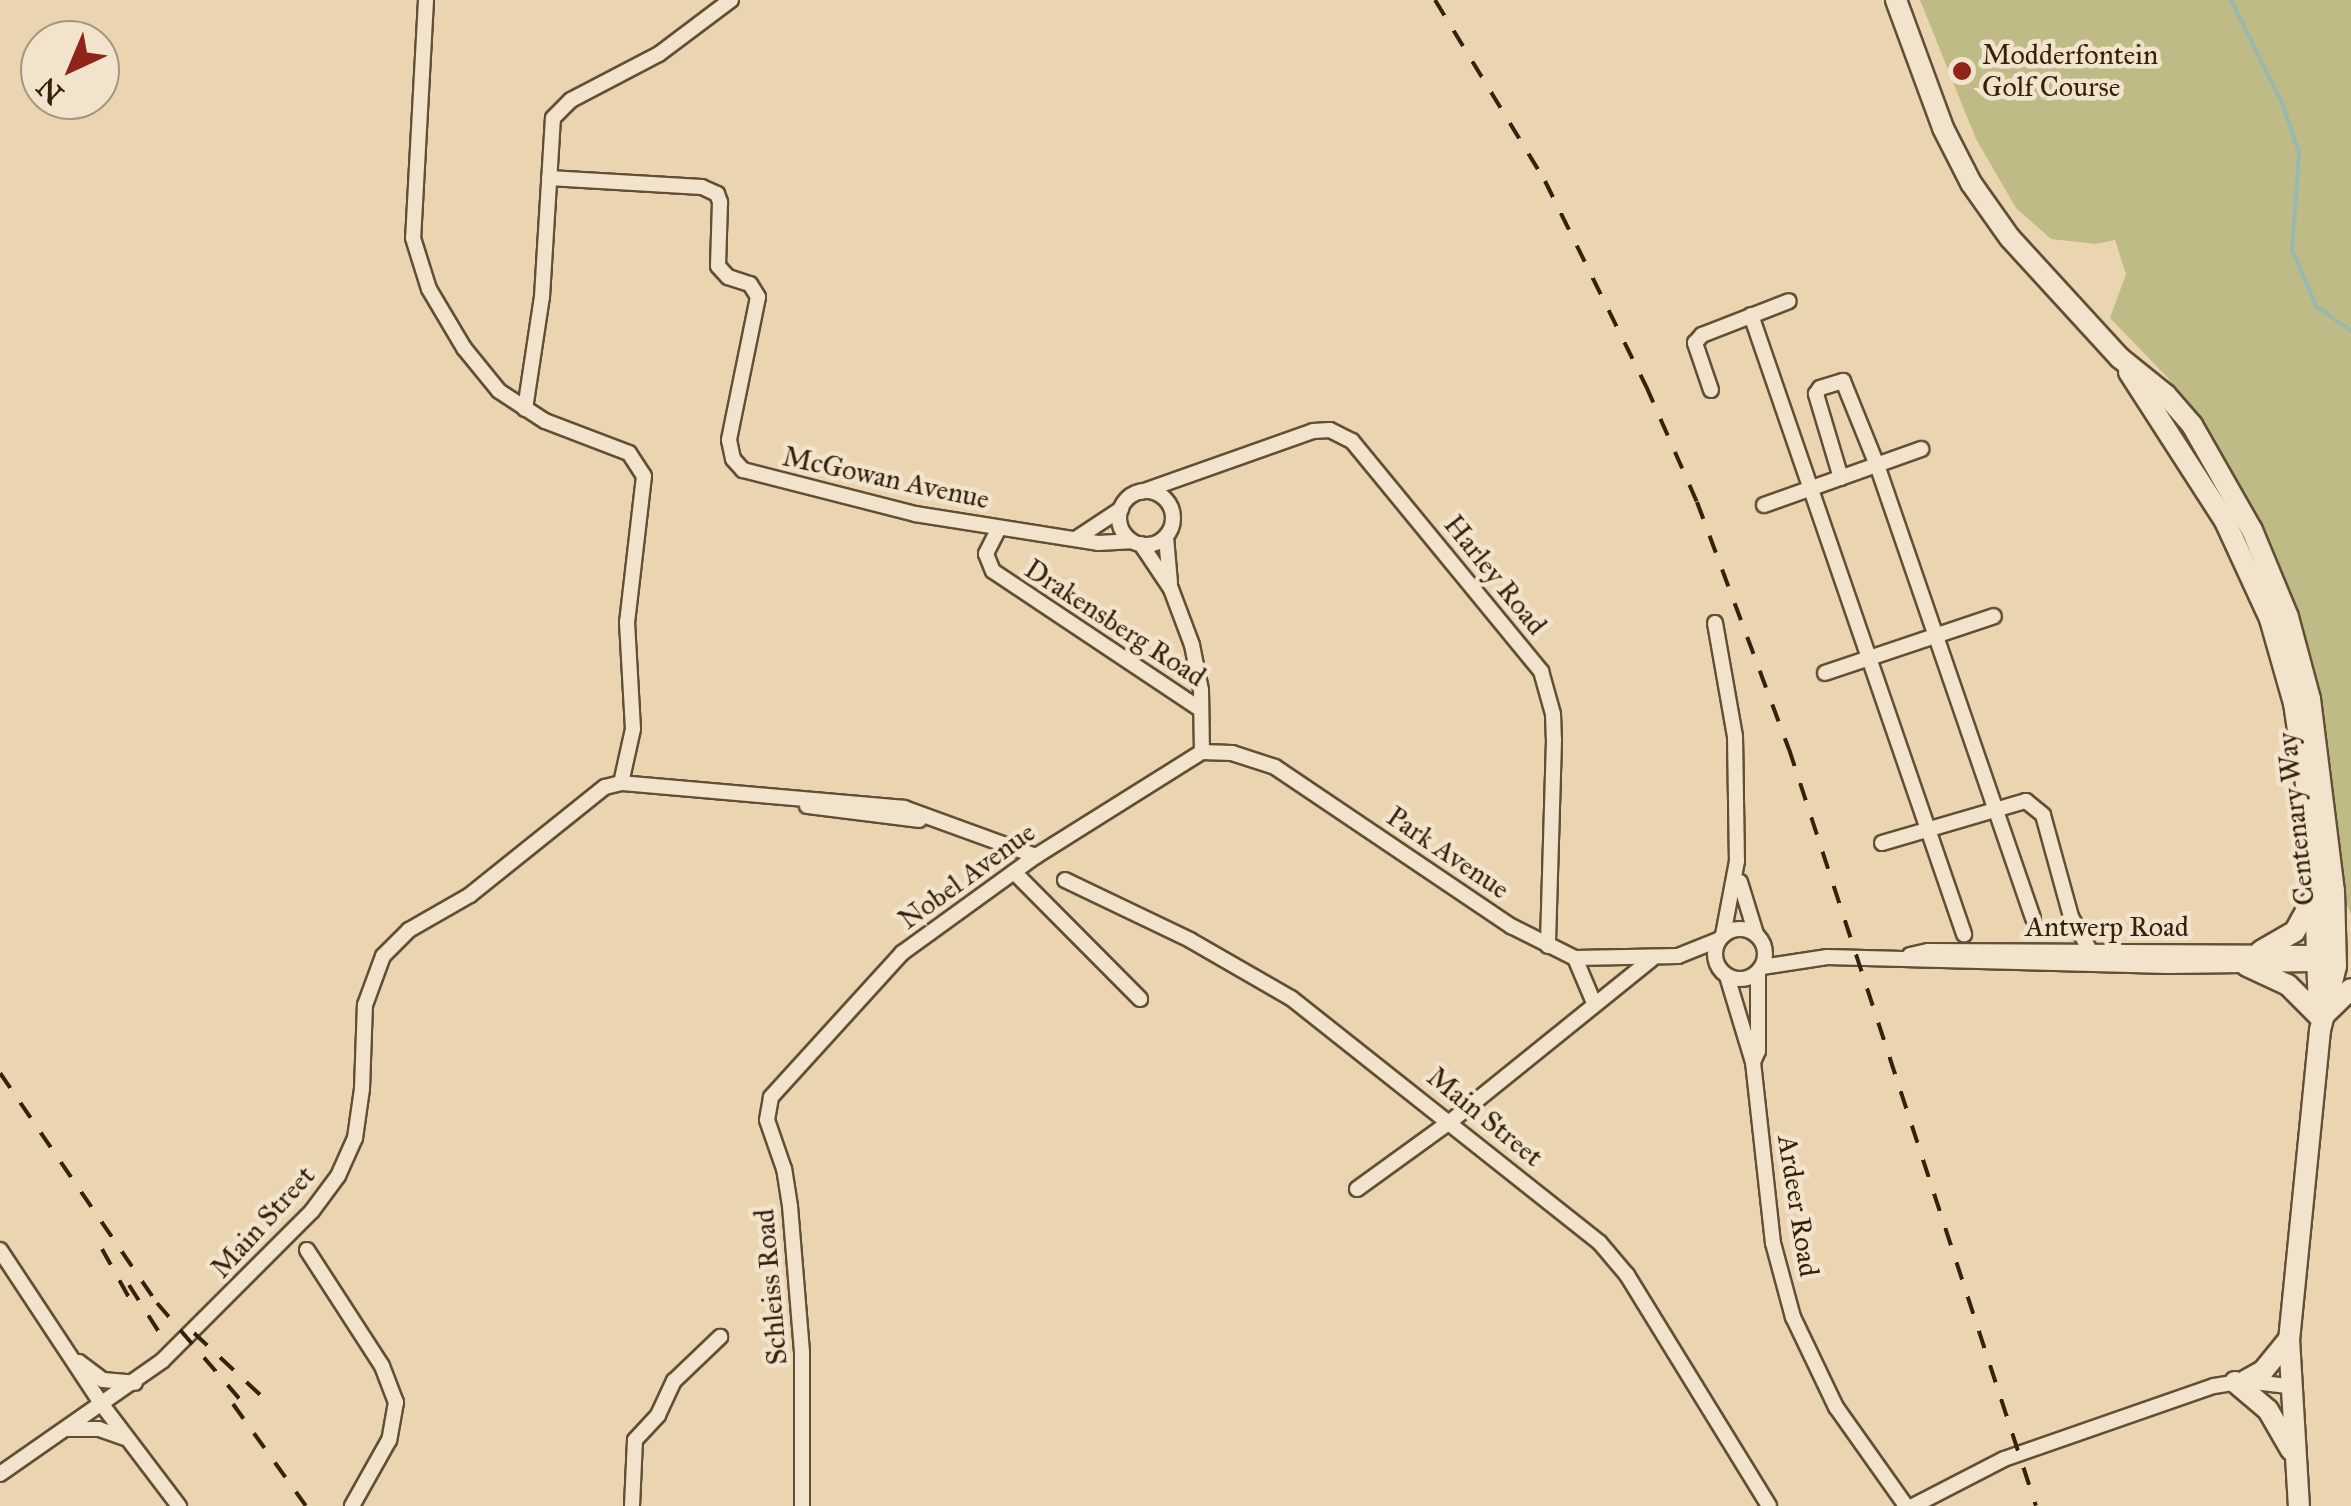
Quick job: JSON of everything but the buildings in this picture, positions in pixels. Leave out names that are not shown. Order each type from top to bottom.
[{"type":"main road","name":"Centenary Way","points":[[1896,0],[1942,128],[1971,182],[2010,238],[2120,358],[2166,395],[2192,425],[2252,530],[2288,617],[2310,698],[2324,893],[2336,966],[2321,1020],[2289,1339],[2288,1386],[2299,1506]]},
{"type":"main road","name":"Centenary Way","points":[[2321,1020],[2315,958],[2324,893]]},
{"type":"main road","points":[[2351,926],[2324,893],[2295,930],[2254,959],[2288,985],[2321,1020],[2351,988]]},
{"type":"main road","points":[[2289,1339],[2264,1371],[2240,1381],[2268,1410],[2294,1456]]},
{"type":"street","points":[[426,0],[416,149],[417,261],[446,320],[484,374],[545,421],[616,445],[637,460],[644,476],[627,622],[633,730],[620,783],[858,800],[904,808],[1036,856]]},
{"type":"street","points":[[525,409],[542,297],[553,118],[560,108],[659,54],[731,0]]},
{"type":"street","name":"McGowan Avenue","points":[[549,178],[702,187],[716,194],[720,202],[718,266],[728,276],[750,284],[758,296],[729,440],[733,460],[743,470],[831,496],[998,528],[1130,543]]},
{"type":"street","points":[[1712,390],[1695,344],[1702,335],[1789,301]]},
{"type":"street","points":[[1752,316],[1964,934]]},
{"type":"street","points":[[1842,478],[1816,405],[1820,388],[1845,382],[1938,636],[2033,918]]},
{"type":"street","name":"Harley Road","points":[[1141,492],[1313,431],[1330,430],[1346,436],[1541,672],[1553,714],[1554,740],[1548,946]]},
{"type":"street","points":[[1764,506],[1921,449]]},
{"type":"street","points":[[1177,477],[1172,523],[1166,537],[1170,589],[1199,670],[1202,752]]},
{"type":"street","points":[[1077,538],[1141,492],[1156,494],[1171,506]]},
{"type":"street","points":[[1121,508],[1120,523],[1130,543]]},
{"type":"street","points":[[1104,520],[1170,589]]},
{"type":"street","name":"Drakensberg Road","points":[[998,528],[986,554],[988,564],[1000,578],[1200,709]]},
{"type":"street","points":[[1130,543],[1154,544],[1166,537]]},
{"type":"street","points":[[1825,673],[1994,616]]},
{"type":"street","points":[[1716,622],[1735,736],[1736,861],[1714,953],[1724,974],[1746,979],[1760,969],[1765,954],[1736,861]]},
{"type":"street","name":"Park Avenue","points":[[1202,752],[1232,753],[1275,767],[1548,946],[1574,958],[1678,956],[1702,961],[1724,974]]},
{"type":"street","name":"Nobel Avenue","points":[[789,1074],[902,954],[1036,856],[1202,752]]},
{"type":"street","name":"Main Street","points":[[5,1469],[103,1406],[184,1342],[293,1232],[338,1176],[356,1127],[365,1005],[383,956],[410,930],[470,895],[589,798],[620,783]]},
{"type":"street","points":[[1882,843],[2026,801],[2043,815],[2071,918],[2092,954]]},
{"type":"street","points":[[1014,872],[1140,999]]},
{"type":"street","name":"Main Street","points":[[1065,880],[1253,974],[1312,1013],[1451,1121],[1614,1258],[1769,1506]]},
{"type":"street","points":[[2060,953],[2071,918]]},
{"type":"street","points":[[1720,937],[1742,928],[1758,937]]},
{"type":"street","name":"Park Avenue","points":[[1678,956],[1720,937]]},
{"type":"street","name":"Antwerp Road","points":[[1758,937],[1786,952],[1900,957],[1927,962],[2315,958]]},
{"type":"street","name":"Antwerp Road","points":[[1900,957],[1928,951],[2254,959]]},
{"type":"street","name":"Antwerp Road","points":[[1760,969],[1828,956]]},
{"type":"street","points":[[1574,958],[1594,1004]]},
{"type":"street","points":[[1357,1189],[1451,1121],[1653,958]]},
{"type":"street","name":"Ardeer Road","points":[[1753,1062],[1758,1051],[1760,969]]},
{"type":"street","name":"Ardeer Road","points":[[1724,974],[1753,1062],[1773,1243],[1793,1317],[1836,1407],[1909,1506]]},
{"type":"street","name":"Schleiss Road","points":[[789,1074],[766,1108],[790,1206],[805,1425],[802,1506]]},
{"type":"street","points":[[0,1250],[103,1406],[180,1506]]},
{"type":"street","points":[[306,1250],[382,1366],[396,1402],[389,1440],[352,1506]]},
{"type":"street","points":[[632,1506],[634,1440],[658,1416],[674,1381],[720,1337]]},
{"type":"street","points":[[66,1352],[103,1380],[130,1386],[120,1405],[126,1435]]},
{"type":"street","points":[[1909,1506],[2004,1458],[2240,1381],[2288,1386]]},
{"type":"street","points":[[65,1429],[99,1429],[126,1435]]},
{"type":"shaded area","points":[[1920,0],[2351,0],[2351,914],[2345,901],[2313,672],[2264,532],[2238,481],[2167,377],[2110,318],[2126,274],[2115,240],[2096,244],[2051,239],[2016,208],[1976,139]]},
{"type":"waterway","points":[[2231,0],[2282,103],[2299,152],[2292,249],[2316,306],[2351,331]]},
{"type":"railway","points":[[1435,0],[1545,181],[1646,386],[1697,502],[1789,749],[2036,1506]]},
{"type":"railway","points":[[0,1073],[157,1303],[250,1411]]},
{"type":"railway","points":[[102,1249],[131,1301]]},
{"type":"railway","points":[[129,1285],[164,1340]]},
{"type":"railway","points":[[194,1333],[270,1404]]},
{"type":"railway","points":[[233,1404],[306,1506]]},
{"type":"place","name":"Modderfontein Golf Course","points":[[1962,71]]}]
